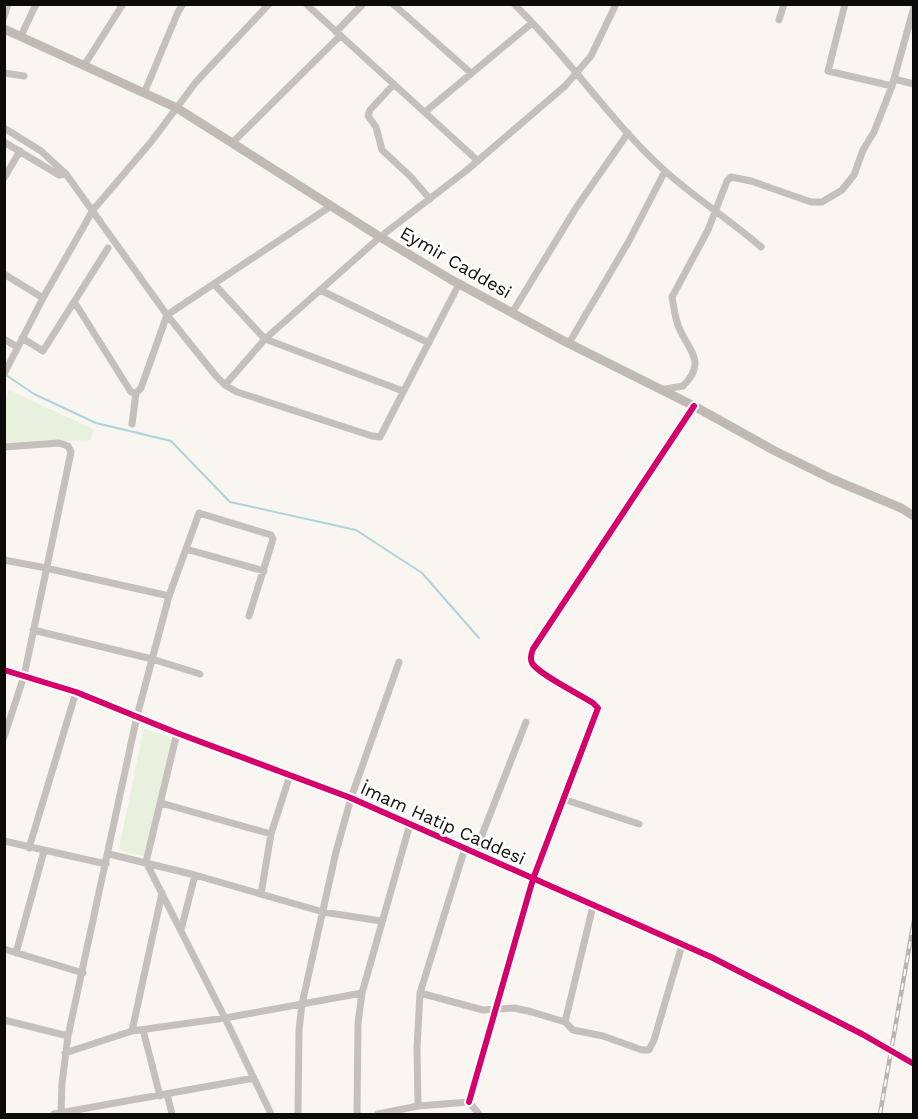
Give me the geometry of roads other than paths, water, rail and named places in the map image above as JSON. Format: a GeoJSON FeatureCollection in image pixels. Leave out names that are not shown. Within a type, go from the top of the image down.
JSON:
{"type":"FeatureCollection","features":[{"type":"Feature","properties":{"kind":"main road","name":"Eymir Caddesi"},"geometry":{"type":"LineString","coordinates":[[4,29],[85,64],[177,108],[380,237],[459,284],[694,406],[774,451],[914,516]]}},
{"type":"Feature","properties":{"kind":"main road","name":"Eymir Caddesi"},"geometry":{"type":"LineString","coordinates":[[901,508],[914,510]]}},
{"type":"Feature","properties":{"kind":"street"},"geometry":{"type":"LineString","coordinates":[[4,17],[8,4]]}},
{"type":"Feature","properties":{"kind":"street"},"geometry":{"type":"LineString","coordinates":[[21,36],[36,4]]}},
{"type":"Feature","properties":{"kind":"street"},"geometry":{"type":"LineString","coordinates":[[85,64],[123,4]]}},
{"type":"Feature","properties":{"kind":"street"},"geometry":{"type":"LineString","coordinates":[[145,92],[183,4]]}},
{"type":"Feature","properties":{"kind":"street"},"geometry":{"type":"LineString","coordinates":[[6,370],[42,297],[93,210],[151,142],[196,82],[269,4]]}},
{"type":"Feature","properties":{"kind":"street"},"geometry":{"type":"LineString","coordinates":[[306,4],[478,161]]}},
{"type":"Feature","properties":{"kind":"street"},"geometry":{"type":"LineString","coordinates":[[232,143],[338,34],[363,4]]}},
{"type":"Feature","properties":{"kind":"street"},"geometry":{"type":"LineString","coordinates":[[393,4],[471,73]]}},
{"type":"Feature","properties":{"kind":"street"},"geometry":{"type":"LineString","coordinates":[[514,4],[628,133],[665,171],[762,247]]}},
{"type":"Feature","properties":{"kind":"street"},"geometry":{"type":"LineString","coordinates":[[225,384],[266,339],[380,237],[478,161],[565,86],[591,56],[616,4]]}},
{"type":"Feature","properties":{"kind":"street"},"geometry":{"type":"LineString","coordinates":[[779,20],[784,4]]}},
{"type":"Feature","properties":{"kind":"street"},"geometry":{"type":"LineString","coordinates":[[845,4],[828,71],[893,83],[914,84]]}},
{"type":"Feature","properties":{"kind":"street"},"geometry":{"type":"LineString","coordinates":[[660,390],[683,386],[695,369],[695,358],[679,327],[672,297],[698,252],[728,181],[731,177],[751,182],[811,202],[822,202],[842,190],[854,175],[863,150],[874,132],[893,83],[914,7]]}},
{"type":"Feature","properties":{"kind":"street"},"geometry":{"type":"LineString","coordinates":[[425,112],[532,23]]}},
{"type":"Feature","properties":{"kind":"street"},"geometry":{"type":"LineString","coordinates":[[4,73],[24,76]]}},
{"type":"Feature","properties":{"kind":"street"},"geometry":{"type":"LineString","coordinates":[[394,84],[370,110],[368,116],[376,127],[382,150],[430,199]]}},
{"type":"Feature","properties":{"kind":"street"},"geometry":{"type":"LineString","coordinates":[[4,128],[40,151],[66,174],[167,315],[216,376],[237,392],[377,438],[384,432],[459,284]]}},
{"type":"Feature","properties":{"kind":"street"},"geometry":{"type":"LineString","coordinates":[[512,313],[576,208],[628,133]]}},
{"type":"Feature","properties":{"kind":"street"},"geometry":{"type":"LineString","coordinates":[[4,142],[59,175],[66,174]]}},
{"type":"Feature","properties":{"kind":"street"},"geometry":{"type":"LineString","coordinates":[[4,178],[20,151]]}},
{"type":"Feature","properties":{"kind":"street"},"geometry":{"type":"LineString","coordinates":[[569,343],[629,241],[665,171]]}},
{"type":"Feature","properties":{"kind":"street"},"geometry":{"type":"LineString","coordinates":[[132,424],[136,393],[141,388],[167,315],[331,206]]}},
{"type":"Feature","properties":{"kind":"street"},"geometry":{"type":"LineString","coordinates":[[22,338],[43,351],[108,248]]}},
{"type":"Feature","properties":{"kind":"street"},"geometry":{"type":"LineString","coordinates":[[4,274],[42,297]]}},
{"type":"Feature","properties":{"kind":"street"},"geometry":{"type":"LineString","coordinates":[[215,285],[266,339],[403,391]]}},
{"type":"Feature","properties":{"kind":"street"},"geometry":{"type":"LineString","coordinates":[[320,290],[429,343]]}},
{"type":"Feature","properties":{"kind":"street"},"geometry":{"type":"LineString","coordinates":[[75,303],[131,392],[136,393]]}},
{"type":"Feature","properties":{"kind":"street"},"geometry":{"type":"LineString","coordinates":[[4,339],[17,347]]}},
{"type":"Feature","properties":{"kind":"street"},"geometry":{"type":"LineString","coordinates":[[469,1102],[533,879],[598,708],[532,664],[533,649],[694,406]]}},
{"type":"Feature","properties":{"kind":"street"},"geometry":{"type":"LineString","coordinates":[[4,447],[59,443],[68,446],[71,452],[24,676],[4,737]]}},
{"type":"Feature","properties":{"kind":"street"},"geometry":{"type":"LineString","coordinates":[[249,616],[273,539],[271,535],[199,513],[169,596],[137,716],[109,854],[68,1035],[59,1114],[254,1078]]}},
{"type":"Feature","properties":{"kind":"street"},"geometry":{"type":"LineString","coordinates":[[186,549],[264,571]]}},
{"type":"Feature","properties":{"kind":"street"},"geometry":{"type":"LineString","coordinates":[[4,561],[46,568],[169,596]]}},
{"type":"Feature","properties":{"kind":"street"},"geometry":{"type":"LineString","coordinates":[[33,630],[152,659],[200,674]]}},
{"type":"Feature","properties":{"kind":"street"},"geometry":{"type":"LineString","coordinates":[[298,1114],[299,1030],[302,1004],[336,852],[351,798],[399,662]]}},
{"type":"Feature","properties":{"kind":"street","name":"İmam Hatip Caddesi"},"geometry":{"type":"LineString","coordinates":[[4,670],[76,692],[177,733],[351,798],[711,957],[862,1034],[888,1050]]}},
{"type":"Feature","properties":{"kind":"street"},"geometry":{"type":"LineString","coordinates":[[29,848],[76,692]]}},
{"type":"Feature","properties":{"kind":"street"},"geometry":{"type":"LineString","coordinates":[[475,853],[526,722]]}},
{"type":"Feature","properties":{"kind":"street"},"geometry":{"type":"LineString","coordinates":[[177,733],[146,862],[271,1114]]}},
{"type":"Feature","properties":{"kind":"street"},"geometry":{"type":"LineString","coordinates":[[261,894],[272,834],[290,775]]}},
{"type":"Feature","properties":{"kind":"street"},"geometry":{"type":"LineString","coordinates":[[563,799],[639,824]]}},
{"type":"Feature","properties":{"kind":"street"},"geometry":{"type":"LineString","coordinates":[[160,803],[272,834]]}},
{"type":"Feature","properties":{"kind":"street"},"geometry":{"type":"LineString","coordinates":[[357,1114],[358,1023],[362,993],[410,824]]}},
{"type":"Feature","properties":{"kind":"street"},"geometry":{"type":"LineString","coordinates":[[4,841],[106,864]]}},
{"type":"Feature","properties":{"kind":"street"},"geometry":{"type":"LineString","coordinates":[[418,1106],[417,1048],[420,993],[465,848]]}},
{"type":"Feature","properties":{"kind":"street"},"geometry":{"type":"LineString","coordinates":[[16,953],[44,850]]}},
{"type":"Feature","properties":{"kind":"street"},"geometry":{"type":"LineString","coordinates":[[109,854],[195,875],[323,912],[381,921]]}},
{"type":"Feature","properties":{"kind":"street"},"geometry":{"type":"LineString","coordinates":[[181,930],[195,875]]}},
{"type":"Feature","properties":{"kind":"street"},"geometry":{"type":"LineString","coordinates":[[132,1031],[162,893]]}},
{"type":"Feature","properties":{"kind":"street"},"geometry":{"type":"LineString","coordinates":[[565,1022],[593,906]]}},
{"type":"Feature","properties":{"kind":"street"},"geometry":{"type":"LineString","coordinates":[[420,993],[483,1010],[514,1008],[532,1012],[565,1022],[573,1030],[603,1036],[642,1050],[649,1050],[682,945]]}},
{"type":"Feature","properties":{"kind":"street"},"geometry":{"type":"LineString","coordinates":[[4,949],[82,973]]}},
{"type":"Feature","properties":{"kind":"street"},"geometry":{"type":"LineString","coordinates":[[65,1053],[132,1031],[225,1018],[362,993]]}},
{"type":"Feature","properties":{"kind":"street"},"geometry":{"type":"LineString","coordinates":[[4,1020],[68,1035]]}},
{"type":"Feature","properties":{"kind":"street"},"geometry":{"type":"LineString","coordinates":[[142,1030],[163,1095],[172,1114]]}},
{"type":"Feature","properties":{"kind":"street"},"geometry":{"type":"LineString","coordinates":[[378,1114],[418,1106],[469,1102]]}},
{"type":"Feature","properties":{"kind":"street"},"geometry":{"type":"LineString","coordinates":[[469,1102],[479,1114]]}},
{"type":"Feature","properties":{"kind":"waterway"},"geometry":{"type":"LineString","coordinates":[[6,375],[34,394],[96,423],[171,441],[230,502],[356,530],[422,573],[479,638]]}},
{"type":"Feature","properties":{"kind":"tunnel"},"geometry":{"type":"LineString","coordinates":[[888,1051],[907,1061]]}},
{"type":"Feature","properties":{"kind":"railway"},"geometry":{"type":"LineString","coordinates":[[880,1114],[914,920]]}}]}
